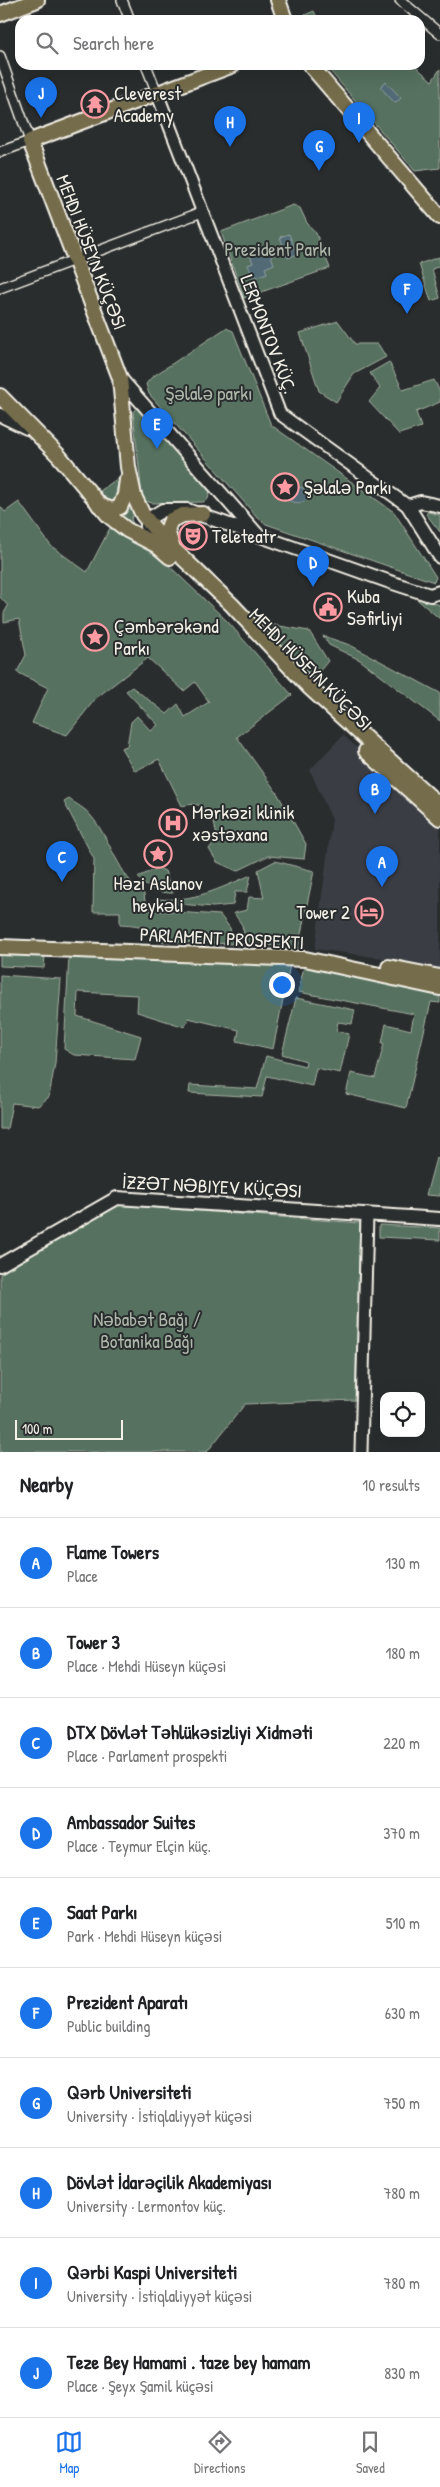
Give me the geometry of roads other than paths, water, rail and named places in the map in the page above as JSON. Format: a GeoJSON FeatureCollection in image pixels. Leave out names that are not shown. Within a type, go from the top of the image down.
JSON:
{"type":"FeatureCollection","features":[{"type":"Feature","properties":{"kind":"main road"},"geometry":{"type":"LineString","coordinates":[[0,14],[37,0]]}},
{"type":"Feature","properties":{"kind":"main road"},"geometry":{"type":"LineString","coordinates":[[278,0],[283,15]]}},
{"type":"Feature","properties":{"kind":"main road"},"geometry":{"type":"LineString","coordinates":[[30,141],[219,70]]}},
{"type":"Feature","properties":{"kind":"main road"},"geometry":{"type":"LineString","coordinates":[[314,70],[440,217]]}},
{"type":"Feature","properties":{"kind":"main road","name":"MEHDI HÜSEYN KÜÇƏSI"},"geometry":{"type":"LineString","coordinates":[[30,141],[120,378],[128,467],[134,496],[147,520],[232,605],[309,687],[440,806]]}},
{"type":"Feature","properties":{"kind":"main road"},"geometry":{"type":"LineString","coordinates":[[120,378],[258,535]]}},
{"type":"Feature","properties":{"kind":"main road","name":"MEHDI HÜSEYN KÜÇƏSI"},"geometry":{"type":"LineString","coordinates":[[0,396],[59,456],[98,504],[120,526],[156,545],[227,610],[303,693],[440,818]]}},
{"type":"Feature","properties":{"kind":"main road"},"geometry":{"type":"LineString","coordinates":[[0,415],[17,422],[40,436]]}},
{"type":"Feature","properties":{"kind":"main road"},"geometry":{"type":"LineString","coordinates":[[98,504],[112,510],[120,507],[125,495],[128,467]]}},
{"type":"Feature","properties":{"kind":"main road"},"geometry":{"type":"LineString","coordinates":[[408,506],[422,502],[440,506]]}},
{"type":"Feature","properties":{"kind":"main road","name":"LERMONTOV KÜÇ."},"geometry":{"type":"LineString","coordinates":[[408,506],[440,557]]}},
{"type":"Feature","properties":{"kind":"main road"},"geometry":{"type":"LineString","coordinates":[[156,545],[146,532],[147,520],[156,512],[187,510],[437,595]]}},
{"type":"Feature","properties":{"kind":"main road"},"geometry":{"type":"LineString","coordinates":[[175,550],[167,535],[169,523],[183,515],[203,514]]}},
{"type":"Feature","properties":{"kind":"main road","name":"PARLAMENT PROSPEKTI"},"geometry":{"type":"LineString","coordinates":[[0,938],[287,950],[342,957],[440,977]]}},
{"type":"Feature","properties":{"kind":"main road","name":"PARLAMENT PROSPEKTI"},"geometry":{"type":"LineString","coordinates":[[0,947],[305,959],[440,988]]}},
{"type":"Feature","properties":{"kind":"main road","name":"İZZƏT NƏBIYEV KÜÇƏSI"},"geometry":{"type":"LineString","coordinates":[[0,1265],[116,1198],[440,1219]]}},
{"type":"Feature","properties":{"kind":"street"},"geometry":{"type":"LineString","coordinates":[[122,0],[128,15]]}},
{"type":"Feature","properties":{"kind":"street"},"geometry":{"type":"LineString","coordinates":[[400,0],[418,15]]}},
{"type":"Feature","properties":{"kind":"street"},"geometry":{"type":"LineString","coordinates":[[425,21],[440,34]]}},
{"type":"Feature","properties":{"kind":"street","name":"MEHDI HÜSEYN KÜÇƏSI"},"geometry":{"type":"LineString","coordinates":[[0,56],[30,141]]}},
{"type":"Feature","properties":{"kind":"street","name":"LERMONTOV KÜÇ."},"geometry":{"type":"LineString","coordinates":[[148,70],[280,414],[408,506]]}},
{"type":"Feature","properties":{"kind":"street"},"geometry":{"type":"LineString","coordinates":[[0,152],[30,141]]}},
{"type":"Feature","properties":{"kind":"street"},"geometry":{"type":"LineString","coordinates":[[0,288],[202,212]]}},
{"type":"Feature","properties":{"kind":"street"},"geometry":{"type":"LineString","coordinates":[[361,1452],[368,1215]]}},
{"type":"Feature","properties":{"kind":"water"},"geometry":{"type":"Polygon","coordinates":[[[386,82],[401,98],[395,103],[380,87],[386,82]]]}},
{"type":"Feature","properties":{"kind":"water"},"geometry":{"type":"Polygon","coordinates":[[[289,234],[297,254],[288,258],[285,250],[271,256],[274,264],[265,268],[267,273],[253,278],[248,265],[253,263],[250,255],[283,245],[280,237],[289,234]]]}},
{"type":"Feature","properties":{"kind":"water"},"geometry":{"type":"Polygon","coordinates":[[[279,477],[284,477],[292,486],[303,488],[310,496],[298,503],[285,498],[277,491],[279,477]]]}},
{"type":"Feature","properties":{"kind":"place","name":"Cleverest Academy"},"geometry":{"type":"Point","coordinates":[95,104]}},
{"type":"Feature","properties":{"kind":"place","name":"Teze Bey Hamami . taze bey hamam"},"geometry":{"type":"Point","coordinates":[41,118]}},
{"type":"Feature","properties":{"kind":"place","name":"Qərbi Kaspi Universiteti"},"geometry":{"type":"Point","coordinates":[359,143]}},
{"type":"Feature","properties":{"kind":"place","name":"Dövlət İdarəçilik Akademiyası"},"geometry":{"type":"Point","coordinates":[230,147]}},
{"type":"Feature","properties":{"kind":"place","name":"Qərb Universiteti"},"geometry":{"type":"Point","coordinates":[319,171]}},
{"type":"Feature","properties":{"kind":"place","name":"Prezident Aparatı"},"geometry":{"type":"Point","coordinates":[407,314]}},
{"type":"Feature","properties":{"kind":"place","name":"Saat Parkı"},"geometry":{"type":"Point","coordinates":[157,449]}},
{"type":"Feature","properties":{"kind":"place","name":"Şəlalə Parkı"},"geometry":{"type":"Point","coordinates":[285,487]}},
{"type":"Feature","properties":{"kind":"place","name":"Teleteatr"},"geometry":{"type":"Point","coordinates":[193,536]}},
{"type":"Feature","properties":{"kind":"place","name":"Ambassador Suites"},"geometry":{"type":"Point","coordinates":[313,587]}},
{"type":"Feature","properties":{"kind":"place","name":"Kuba Səfirliyi"},"geometry":{"type":"Point","coordinates":[328,607]}},
{"type":"Feature","properties":{"kind":"place","name":"Çəmbərəkənd Parkı"},"geometry":{"type":"Point","coordinates":[95,637]}},
{"type":"Feature","properties":{"kind":"place","name":"Tower 3"},"geometry":{"type":"Point","coordinates":[375,814]}},
{"type":"Feature","properties":{"kind":"place","name":"Mərkəzi klinik xəstəxana"},"geometry":{"type":"Point","coordinates":[173,823]}},
{"type":"Feature","properties":{"kind":"place","name":"Həzi Aslanov heykəli"},"geometry":{"type":"Point","coordinates":[158,854]}},
{"type":"Feature","properties":{"kind":"place","name":"DTX Dövlət Təhlükəsizliyi Xidməti"},"geometry":{"type":"Point","coordinates":[62,882]}},
{"type":"Feature","properties":{"kind":"place","name":"Flame Towers"},"geometry":{"type":"Point","coordinates":[382,887]}},
{"type":"Feature","properties":{"kind":"place","name":"Tower 2"},"geometry":{"type":"Point","coordinates":[369,912]}},
{"type":"Feature","properties":{"kind":"park label","name":"Prezident Parkı"},"geometry":{"type":"Point","coordinates":[278,249]}},
{"type":"Feature","properties":{"kind":"park label","name":"Şəlalə parkı"},"geometry":{"type":"Point","coordinates":[209,393]}},
{"type":"Feature","properties":{"kind":"park label","name":"Nəbabət Bağı / Botanika Bağı"},"geometry":{"type":"Point","coordinates":[147,1330]}}]}
